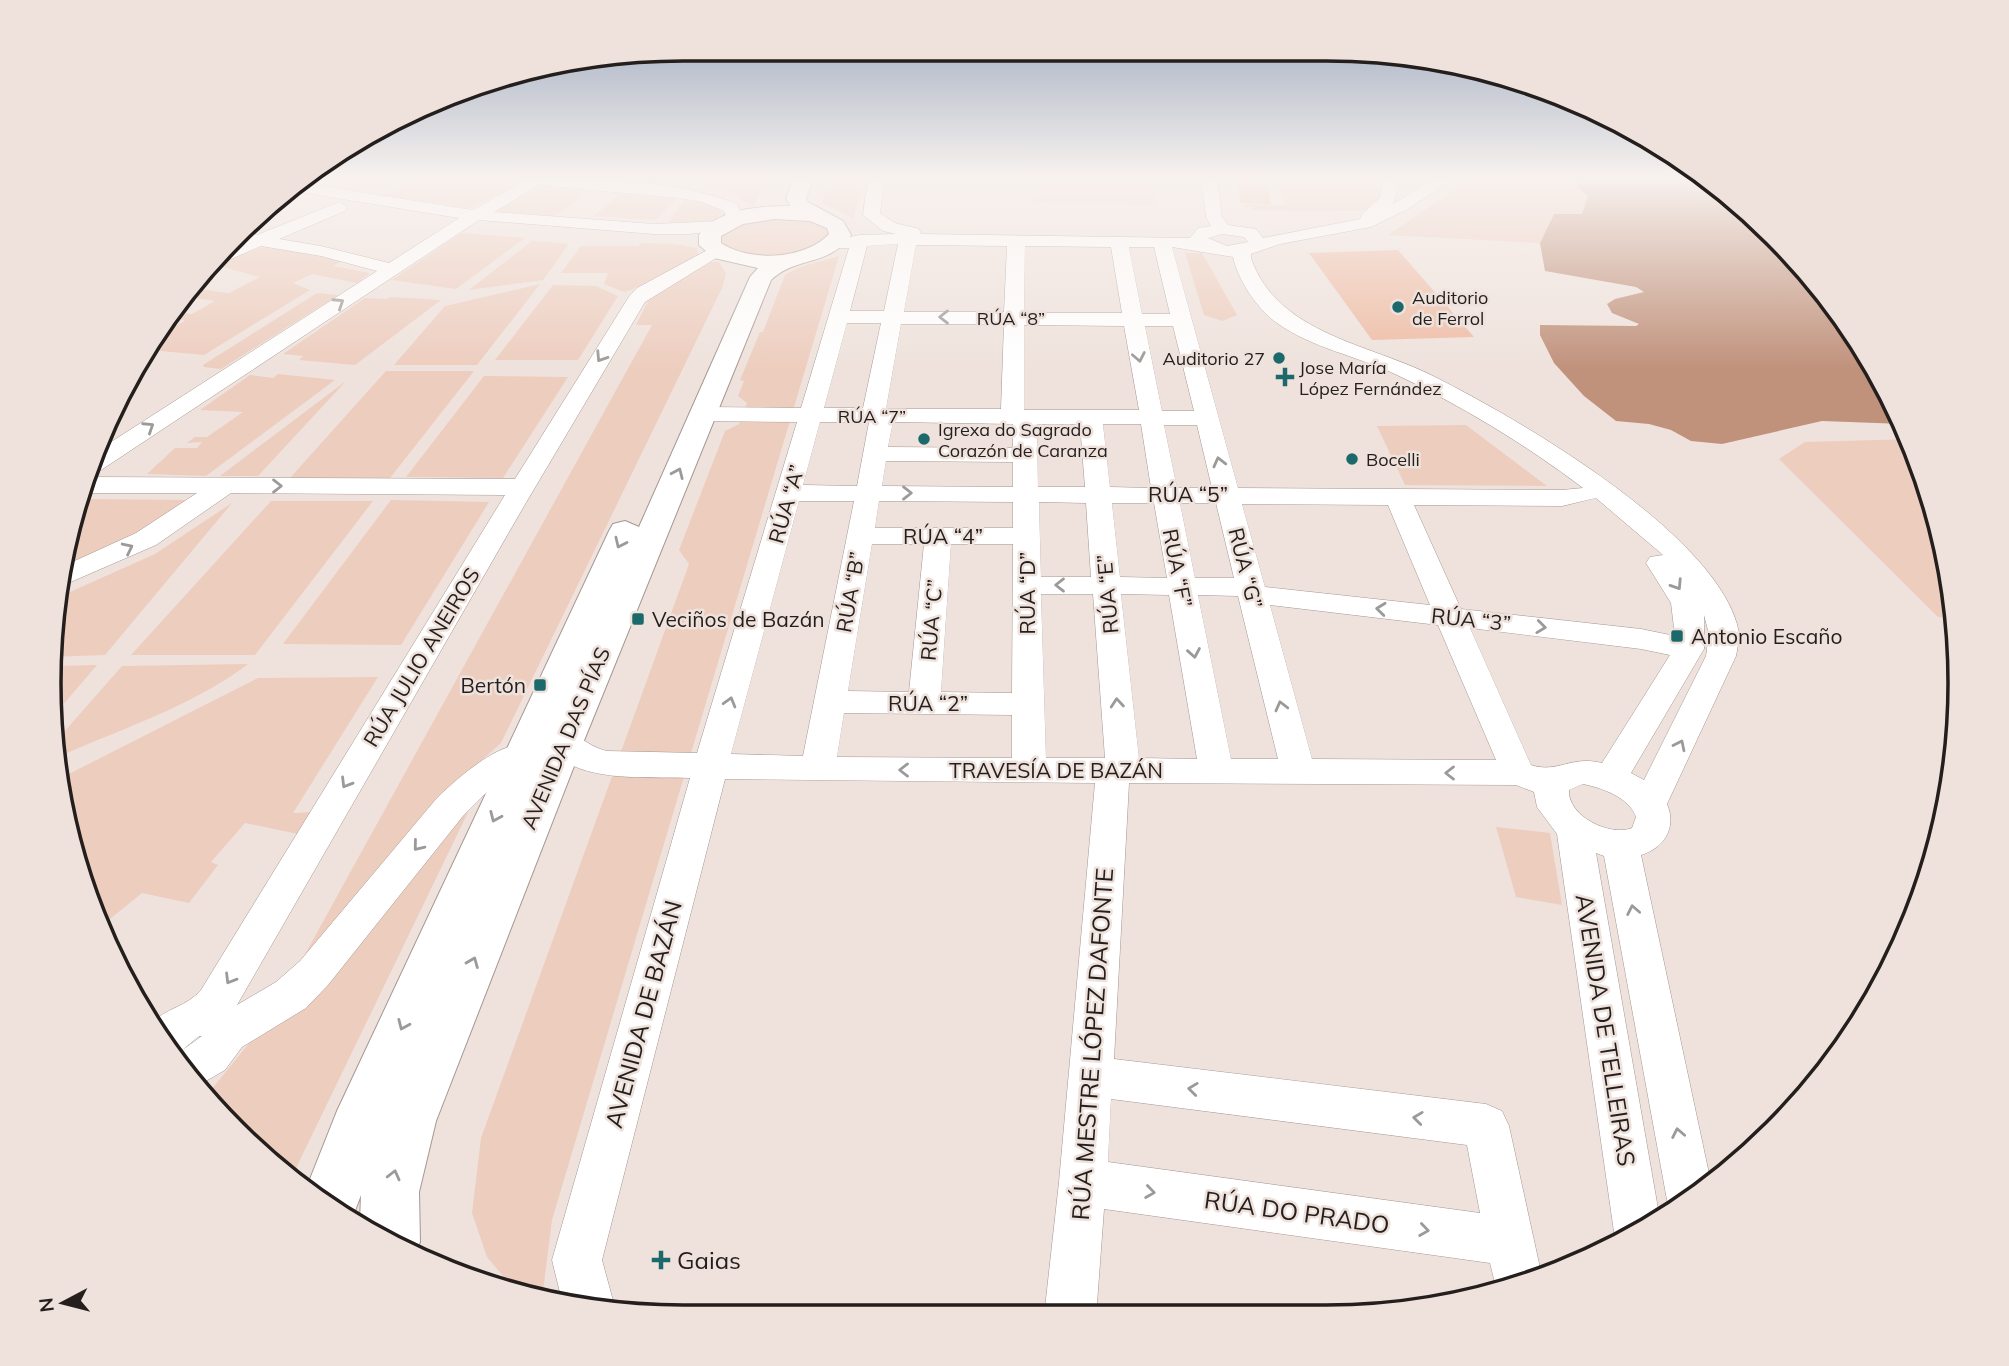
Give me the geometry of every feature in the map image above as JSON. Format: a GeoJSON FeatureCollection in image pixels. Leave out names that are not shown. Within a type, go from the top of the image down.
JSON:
{"type":"FeatureCollection","features":[{"type":"Feature","properties":{"kind":"highway","name":"AVENIDA DAS PÍAS"},"geometry":{"type":"LineString","coordinates":[[390,1231],[390,1192],[408,1121],[543,748],[741,277],[741,268],[725,243]]}},
{"type":"Feature","properties":{"kind":"highway"},"geometry":{"type":"LineString","coordinates":[[728,243],[761,261],[791,259],[827,248],[832,243]]}},
{"type":"Feature","properties":{"kind":"highway","name":"AVENIDA DAS PÍAS"},"geometry":{"type":"LineString","coordinates":[[332,1195],[357,1130],[704,414],[761,277],[775,264],[791,259]]}},
{"type":"Feature","properties":{"kind":"street"},"geometry":{"type":"LineString","coordinates":[[266,243],[321,251],[393,269]]}},
{"type":"Feature","properties":{"kind":"street"},"geometry":{"type":"LineString","coordinates":[[104,457],[433,243]]}},
{"type":"Feature","properties":{"kind":"street","name":"RÚA JULIO ANEIROS"},"geometry":{"type":"LineString","coordinates":[[183,1051],[207,1060],[216,1051],[216,1003],[522,487],[637,299],[719,243]]}},
{"type":"Feature","properties":{"kind":"street"},"geometry":{"type":"LineString","coordinates":[[827,248],[849,243]]}},
{"type":"Feature","properties":{"kind":"street","name":"RÚA “A”"},"geometry":{"type":"LineString","coordinates":[[711,767],[859,243]]}},
{"type":"Feature","properties":{"kind":"street","name":"RÚA “B”"},"geometry":{"type":"LineString","coordinates":[[818,769],[875,454],[877,416],[892,317],[912,243]]}},
{"type":"Feature","properties":{"kind":"street","name":"RÚA “D”"},"geometry":{"type":"LineString","coordinates":[[1016,243],[1014,318],[1026,493],[1029,770]]}},
{"type":"Feature","properties":{"kind":"street","name":"RÚA “F”"},"geometry":{"type":"LineString","coordinates":[[1119,243],[1216,771]]}},
{"type":"Feature","properties":{"kind":"street","name":"RÚA “G”"},"geometry":{"type":"LineString","coordinates":[[1162,243],[1298,772]]}},
{"type":"Feature","properties":{"kind":"street"},"geometry":{"type":"LineString","coordinates":[[1212,243],[1249,307],[1266,323],[1296,339],[1387,376],[1436,401],[1586,495],[1615,517],[1681,588],[1693,627],[1689,649],[1611,777]]}},
{"type":"Feature","properties":{"kind":"street"},"geometry":{"type":"LineString","coordinates":[[1249,243],[1241,258],[1245,268],[1269,306],[1286,321],[1402,369],[1454,396],[1590,481],[1634,513],[1685,563],[1707,590],[1721,618],[1724,632],[1721,656],[1649,806]]}},
{"type":"Feature","properties":{"kind":"street","name":"RÚA “8”"},"geometry":{"type":"LineString","coordinates":[[839,317],[1183,320]]}},
{"type":"Feature","properties":{"kind":"street","name":"RÚA “7”"},"geometry":{"type":"LineString","coordinates":[[704,414],[1208,418]]}},
{"type":"Feature","properties":{"kind":"street","name":"RÚA “E”"},"geometry":{"type":"LineString","coordinates":[[1091,417],[1107,586],[1118,771]]}},
{"type":"Feature","properties":{"kind":"street"},"geometry":{"type":"LineString","coordinates":[[875,454],[1025,455]]}},
{"type":"Feature","properties":{"kind":"street"},"geometry":{"type":"LineString","coordinates":[[93,485],[522,487]]}},
{"type":"Feature","properties":{"kind":"street"},"geometry":{"type":"LineString","coordinates":[[71,573],[146,538],[225,486]]}},
{"type":"Feature","properties":{"kind":"street","name":"RÚA “5”"},"geometry":{"type":"LineString","coordinates":[[789,492],[1562,498],[1586,495]]}},
{"type":"Feature","properties":{"kind":"street"},"geometry":{"type":"LineString","coordinates":[[1397,496],[1518,773]]}},
{"type":"Feature","properties":{"kind":"street","name":"RÚA “4”"},"geometry":{"type":"LineString","coordinates":[[860,536],[1026,536]]}},
{"type":"Feature","properties":{"kind":"street","name":"RÚA “C”"},"geometry":{"type":"LineString","coordinates":[[924,703],[938,536]]}},
{"type":"Feature","properties":{"kind":"street","name":"RÚA “3”"},"geometry":{"type":"LineString","coordinates":[[1027,585],[1182,586],[1252,591],[1448,617],[1655,640],[1689,649]]}},
{"type":"Feature","properties":{"kind":"street","name":"RÚA “2”"},"geometry":{"type":"LineString","coordinates":[[830,702],[1027,704]]}},
{"type":"Feature","properties":{"kind":"street"},"geometry":{"type":"LineString","coordinates":[[216,1025],[291,995],[314,973],[450,807],[475,783],[543,748]]}},
{"type":"Feature","properties":{"kind":"street","name":"TRAVESÍA DE BAZÁN"},"geometry":{"type":"LineString","coordinates":[[543,748],[574,753],[596,762],[711,767],[1518,773],[1553,785]]}},
{"type":"Feature","properties":{"kind":"street","name":"AVENIDA DE BAZÁN"},"geometry":{"type":"LineString","coordinates":[[586,1297],[577,1260],[711,767]]}},
{"type":"Feature","properties":{"kind":"street","name":"RÚA MESTRE LÓPEZ DAFONTE"},"geometry":{"type":"LineString","coordinates":[[1071,1305],[1118,771]]}},
{"type":"Feature","properties":{"kind":"street"},"geometry":{"type":"LineString","coordinates":[[1596,773],[1611,777],[1640,794],[1649,806],[1654,818],[1646,837],[1619,844],[1596,839],[1574,829],[1554,807],[1551,795],[1553,785],[1570,774],[1596,773]]}},
{"type":"Feature","properties":{"kind":"street","name":"AVENIDA DE TELLEIRAS"},"geometry":{"type":"LineString","coordinates":[[1574,829],[1636,1221]]}},
{"type":"Feature","properties":{"kind":"street","name":"AVENIDA DE TELLEIRAS"},"geometry":{"type":"LineString","coordinates":[[1619,844],[1688,1187]]}},
{"type":"Feature","properties":{"kind":"street"},"geometry":{"type":"LineString","coordinates":[[1090,1076],[1486,1126],[1515,1263]]}},
{"type":"Feature","properties":{"kind":"street","name":"RÚA DO PRADO"},"geometry":{"type":"LineString","coordinates":[[1083,1182],[1515,1263]]}},
{"type":"Feature","properties":{"kind":"shaded area"},"geometry":{"type":"Polygon","coordinates":[[[447,243],[519,243],[456,289],[392,280],[447,243]]]}},
{"type":"Feature","properties":{"kind":"shaded area"},"geometry":{"type":"Polygon","coordinates":[[[530,243],[569,244],[543,280],[469,290],[530,243]]]}},
{"type":"Feature","properties":{"kind":"shaded area"},"geometry":{"type":"Polygon","coordinates":[[[641,243],[697,248],[698,255],[624,292],[604,284],[608,273],[561,273],[581,246],[638,246],[641,243]]]}},
{"type":"Feature","properties":{"kind":"shaded area"},"geometry":{"type":"Polygon","coordinates":[[[721,243],[821,243],[807,250],[776,256],[744,254],[721,243]]]}},
{"type":"Feature","properties":{"kind":"shaded area"},"geometry":{"type":"Polygon","coordinates":[[[1540,243],[1766,243],[1819,305],[1843,338],[1891,424],[1822,421],[1722,444],[1691,441],[1671,430],[1649,424],[1616,421],[1584,396],[1554,363],[1540,335],[1540,325],[1636,326],[1639,324],[1612,313],[1607,304],[1615,299],[1644,292],[1636,287],[1545,271],[1540,243]]]}},
{"type":"Feature","properties":{"kind":"shaded area"},"geometry":{"type":"Polygon","coordinates":[[[268,246],[345,260],[333,266],[370,273],[357,283],[312,274],[293,283],[310,290],[204,355],[158,351],[173,328],[185,320],[180,319],[184,314],[192,314],[215,301],[196,298],[203,290],[229,293],[260,277],[222,267],[228,260],[268,246]]]}},
{"type":"Feature","properties":{"kind":"shaded area"},"geometry":{"type":"Polygon","coordinates":[[[1185,253],[1202,253],[1237,315],[1222,321],[1204,315],[1185,253]]]}},
{"type":"Feature","properties":{"kind":"shaded area"},"geometry":{"type":"Polygon","coordinates":[[[839,256],[552,1220],[543,1289],[522,1284],[505,1279],[487,1257],[472,1213],[481,1138],[689,564],[679,550],[725,431],[739,424],[747,403],[738,396],[744,381],[740,380],[760,332],[763,332],[785,275],[800,267],[839,256]]]}},
{"type":"Feature","properties":{"kind":"shaded area"},"geometry":{"type":"Polygon","coordinates":[[[711,262],[719,262],[726,274],[722,288],[501,743],[427,809],[298,967],[652,325],[636,325],[649,299],[711,262]]]}},
{"type":"Feature","properties":{"kind":"shaded area"},"geometry":{"type":"Polygon","coordinates":[[[540,284],[477,365],[394,365],[445,306],[540,284]]]}},
{"type":"Feature","properties":{"kind":"shaded area"},"geometry":{"type":"Polygon","coordinates":[[[553,285],[596,286],[618,296],[578,360],[495,360],[553,285]]]}},
{"type":"Feature","properties":{"kind":"shaded area"},"geometry":{"type":"Polygon","coordinates":[[[317,293],[338,295],[221,369],[204,367],[203,365],[317,293]]]}},
{"type":"Feature","properties":{"kind":"shaded area"},"geometry":{"type":"Polygon","coordinates":[[[365,298],[441,300],[355,365],[299,360],[303,356],[283,354],[365,298]]]}},
{"type":"Feature","properties":{"kind":"shaded area"},"geometry":{"type":"Polygon","coordinates":[[[386,371],[474,371],[390,478],[290,478],[386,371]]]}},
{"type":"Feature","properties":{"kind":"shaded area"},"geometry":{"type":"Polygon","coordinates":[[[278,374],[335,380],[206,476],[147,474],[175,448],[197,448],[202,442],[187,443],[195,437],[207,437],[243,412],[200,410],[250,375],[273,378],[278,374]]]}},
{"type":"Feature","properties":{"kind":"shaded area"},"geometry":{"type":"Polygon","coordinates":[[[484,376],[568,377],[503,478],[406,477],[484,376]]]}},
{"type":"Feature","properties":{"kind":"shaded area"},"geometry":{"type":"Polygon","coordinates":[[[346,381],[258,476],[220,476],[346,381]]]}},
{"type":"Feature","properties":{"kind":"shaded area"},"geometry":{"type":"Polygon","coordinates":[[[1466,425],[1547,486],[1405,485],[1377,426],[1466,425]]]}},
{"type":"Feature","properties":{"kind":"shaded area"},"geometry":{"type":"Polygon","coordinates":[[[1898,439],[1927,522],[1944,617],[1938,617],[1779,459],[1805,442],[1898,439]]]}},
{"type":"Feature","properties":{"kind":"shaded area"},"geometry":{"type":"Polygon","coordinates":[[[89,499],[189,500],[120,543],[73,565],[89,499]]]}},
{"type":"Feature","properties":{"kind":"shaded area"},"geometry":{"type":"Polygon","coordinates":[[[391,500],[489,502],[401,645],[283,644],[391,500]]]}},
{"type":"Feature","properties":{"kind":"shaded area"},"geometry":{"type":"Polygon","coordinates":[[[271,501],[373,501],[255,655],[131,655],[271,501]]]}},
{"type":"Feature","properties":{"kind":"shaded area"},"geometry":{"type":"Polygon","coordinates":[[[232,503],[105,655],[62,657],[68,593],[155,554],[232,503]]]}},
{"type":"Feature","properties":{"kind":"shaded area"},"geometry":{"type":"Polygon","coordinates":[[[248,664],[204,692],[156,716],[66,754],[64,732],[122,666],[248,664]]]}},
{"type":"Feature","properties":{"kind":"shaded area"},"geometry":{"type":"Polygon","coordinates":[[[97,665],[62,706],[61,683],[62,666],[97,665]]]}},
{"type":"Feature","properties":{"kind":"shaded area"},"geometry":{"type":"Polygon","coordinates":[[[378,677],[293,813],[313,812],[298,834],[245,823],[211,862],[218,865],[189,903],[142,893],[109,920],[82,844],[69,774],[258,678],[378,677]]]}},
{"type":"Feature","properties":{"kind":"shaded area"},"geometry":{"type":"Polygon","coordinates":[[[472,804],[296,1169],[243,1123],[212,1088],[268,1020],[472,804]]]}},
{"type":"Feature","properties":{"kind":"shaded area"},"geometry":{"type":"Polygon","coordinates":[[[1496,827],[1550,833],[1562,905],[1516,897],[1496,827]]]}},
{"type":"Feature","properties":{"kind":"building","name":"Auditorio de Ferrol"},"geometry":{"type":"Polygon","coordinates":[[[1398,250],[1474,337],[1372,340],[1309,253],[1398,250]]]}},
{"type":"Feature","properties":{"kind":"place","name":"Auditorio de Ferrol"},"geometry":{"type":"Point","coordinates":[1398,307]}},
{"type":"Feature","properties":{"kind":"place","name":"Auditorio 27"},"geometry":{"type":"Point","coordinates":[1279,358]}},
{"type":"Feature","properties":{"kind":"place","name":"Jose María López Fernández"},"geometry":{"type":"Point","coordinates":[1285,377]}},
{"type":"Feature","properties":{"kind":"place","name":"Igrexa do Sagrado Corazón de Caranza"},"geometry":{"type":"Point","coordinates":[924,439]}},
{"type":"Feature","properties":{"kind":"place","name":"Bocelli"},"geometry":{"type":"Point","coordinates":[1352,459]}},
{"type":"Feature","properties":{"kind":"place","name":"Veciños de Bazán"},"geometry":{"type":"Point","coordinates":[638,619]}},
{"type":"Feature","properties":{"kind":"place","name":"Antonio Escaño"},"geometry":{"type":"Point","coordinates":[1677,636]}},
{"type":"Feature","properties":{"kind":"place","name":"Bertón"},"geometry":{"type":"Point","coordinates":[540,685]}},
{"type":"Feature","properties":{"kind":"place","name":"Gaias"},"geometry":{"type":"Point","coordinates":[661,1260]}}]}
